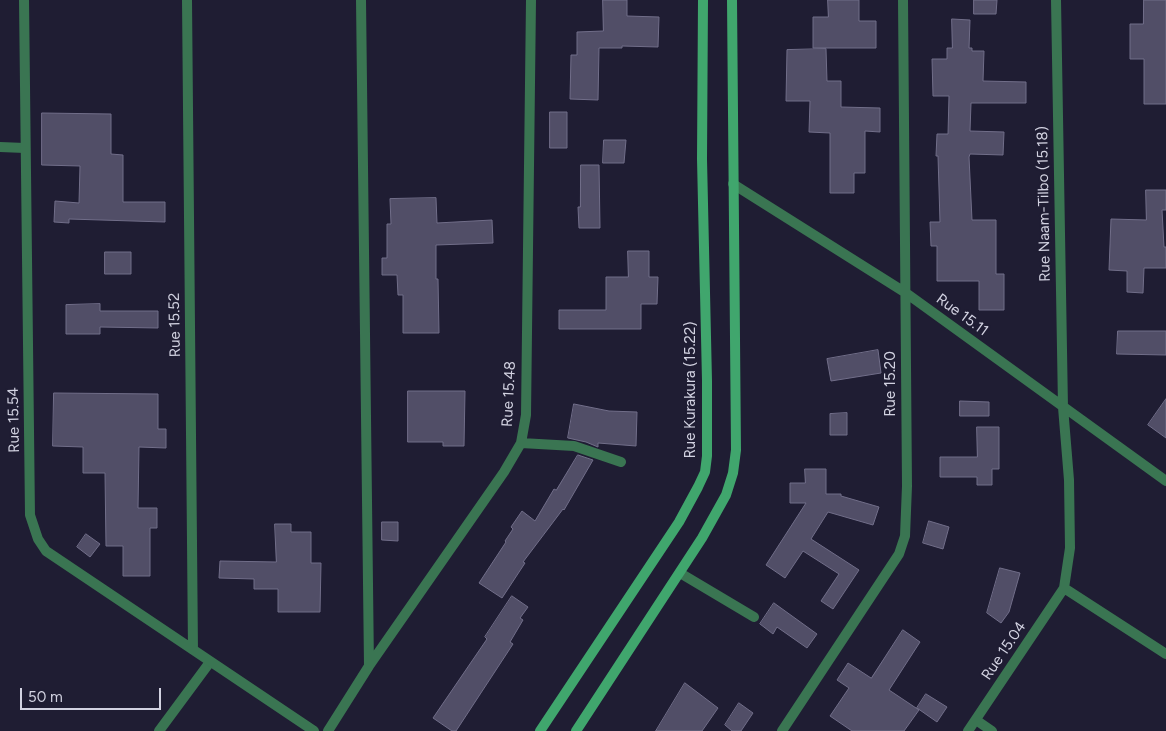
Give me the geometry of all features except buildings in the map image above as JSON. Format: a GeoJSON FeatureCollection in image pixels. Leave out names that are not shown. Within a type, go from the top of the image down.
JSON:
{"type":"FeatureCollection","features":[{"type":"Feature","properties":{"kind":"main road","name":"Rue Kurakura (15.22)"},"geometry":{"type":"LineString","coordinates":[[540,731],[679,522],[704,472],[707,456],[707,380],[702,158],[703,0]]}},
{"type":"Feature","properties":{"kind":"main road"},"geometry":{"type":"LineString","coordinates":[[576,731],[702,538],[726,495],[733,473],[736,450],[732,0]]}},
{"type":"Feature","properties":{"kind":"street","name":"Rue 15.54"},"geometry":{"type":"LineString","coordinates":[[24,0],[30,515],[38,539],[46,551],[193,650]]}},
{"type":"Feature","properties":{"kind":"street","name":"Rue 15.52"},"geometry":{"type":"LineString","coordinates":[[187,0],[193,650]]}},
{"type":"Feature","properties":{"kind":"street"},"geometry":{"type":"LineString","coordinates":[[361,0],[369,666]]}},
{"type":"Feature","properties":{"kind":"street","name":"Rue 15.48"},"geometry":{"type":"LineString","coordinates":[[328,731],[369,666],[504,472],[520,443],[526,415],[531,0]]}},
{"type":"Feature","properties":{"kind":"street","name":"Rue 15.20"},"geometry":{"type":"LineString","coordinates":[[782,731],[900,554],[905,536],[904,0]]}},
{"type":"Feature","properties":{"kind":"street","name":"Rue Naam-Tilbo (15.18)"},"geometry":{"type":"LineString","coordinates":[[1056,0],[1063,407],[1070,514],[1070,548],[1064,588]]}},
{"type":"Feature","properties":{"kind":"street"},"geometry":{"type":"LineString","coordinates":[[0,147],[25,148]]}},
{"type":"Feature","properties":{"kind":"street","name":"Rue 15.11"},"geometry":{"type":"LineString","coordinates":[[733,184],[906,294],[1166,481]]}},
{"type":"Feature","properties":{"kind":"street"},"geometry":{"type":"LineString","coordinates":[[520,443],[574,446],[621,462]]}},
{"type":"Feature","properties":{"kind":"street"},"geometry":{"type":"LineString","coordinates":[[680,573],[754,617]]}},
{"type":"Feature","properties":{"kind":"street"},"geometry":{"type":"LineString","coordinates":[[1064,588],[1166,654]]}},
{"type":"Feature","properties":{"kind":"street","name":"Rue 15.04"},"geometry":{"type":"LineString","coordinates":[[968,731],[1064,588]]}},
{"type":"Feature","properties":{"kind":"street"},"geometry":{"type":"LineString","coordinates":[[193,650],[314,731]]}},
{"type":"Feature","properties":{"kind":"street"},"geometry":{"type":"LineString","coordinates":[[159,731],[210,662]]}},
{"type":"Feature","properties":{"kind":"street"},"geometry":{"type":"LineString","coordinates":[[976,720],[992,731]]}}]}
